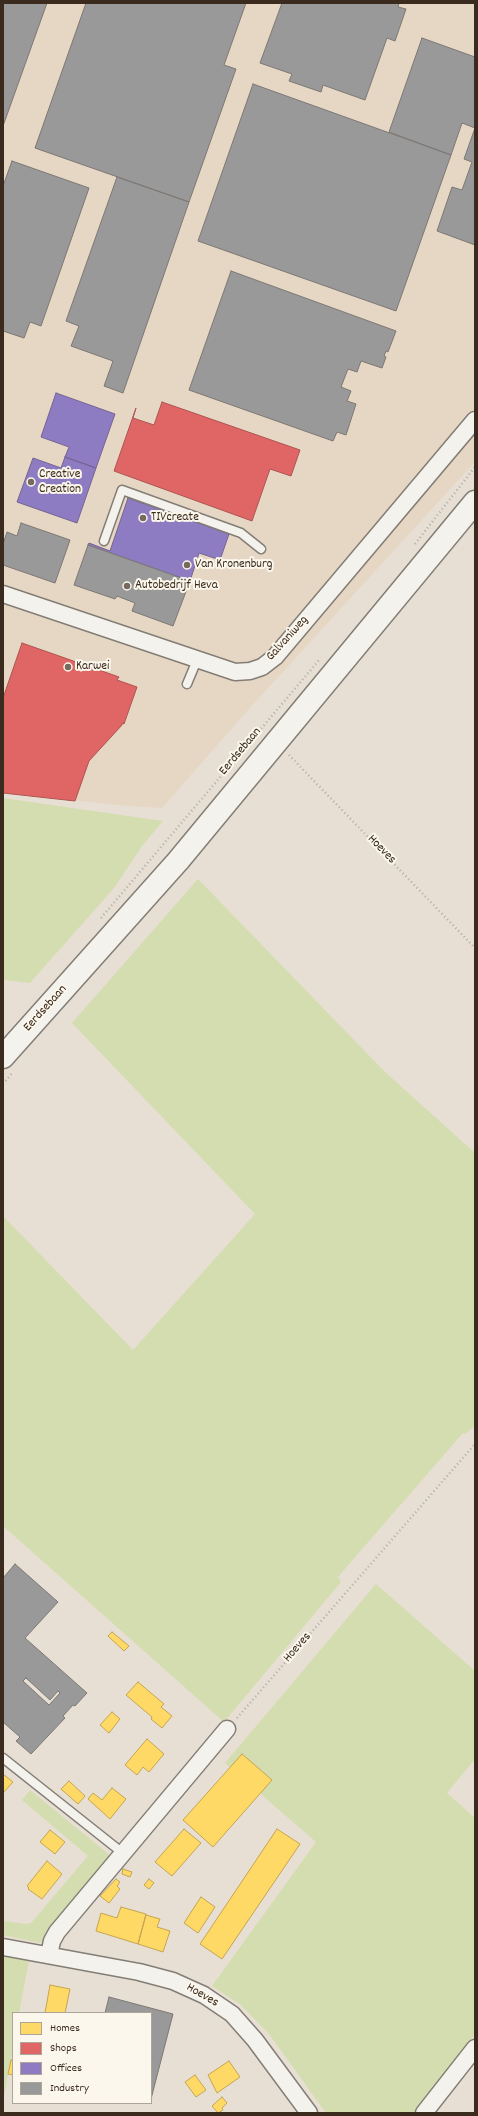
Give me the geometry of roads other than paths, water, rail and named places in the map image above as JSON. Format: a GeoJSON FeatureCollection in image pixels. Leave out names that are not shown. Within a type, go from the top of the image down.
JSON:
{"type":"FeatureCollection","features":[{"type":"Feature","properties":{"kind":"main road","name":"Eerdsebaan"},"geometry":{"type":"LineString","coordinates":[[3,1057],[178,861],[475,502]]}},
{"type":"Feature","properties":{"kind":"street","name":"Galvaniweg"},"geometry":{"type":"LineString","coordinates":[[3,594],[196,660],[235,672],[250,672],[262,667],[274,657],[475,420]]}},
{"type":"Feature","properties":{"kind":"street"},"geometry":{"type":"LineString","coordinates":[[49,1955],[52,1941],[57,1932],[124,1854],[227,1729]]}},
{"type":"Feature","properties":{"kind":"street","name":"Hoeves"},"geometry":{"type":"LineString","coordinates":[[3,1947],[166,1979],[204,1995],[232,2014],[255,2040],[309,2113]]}},
{"type":"Feature","properties":{"kind":"street"},"geometry":{"type":"LineString","coordinates":[[424,2113],[475,2048]]}},
{"type":"Feature","properties":{"kind":"lane"},"geometry":{"type":"LineString","coordinates":[[104,541],[122,490],[241,533],[261,549]]}},
{"type":"Feature","properties":{"kind":"lane"},"geometry":{"type":"LineString","coordinates":[[187,684],[196,660]]}},
{"type":"Feature","properties":{"kind":"lane"},"geometry":{"type":"LineString","coordinates":[[3,1758],[124,1854]]}},
{"type":"Feature","properties":{"kind":"place","name":"Creative Creation"},"geometry":{"type":"Point","coordinates":[31,482]}},
{"type":"Feature","properties":{"kind":"place","name":"TIVcreate"},"geometry":{"type":"Point","coordinates":[143,518]}},
{"type":"Feature","properties":{"kind":"place","name":"Van Kronenburg"},"geometry":{"type":"Point","coordinates":[187,565]}},
{"type":"Feature","properties":{"kind":"place","name":"Autobedrijf Heva"},"geometry":{"type":"Point","coordinates":[127,586]}},
{"type":"Feature","properties":{"kind":"place","name":"Karwei"},"geometry":{"type":"Point","coordinates":[68,667]}}]}
